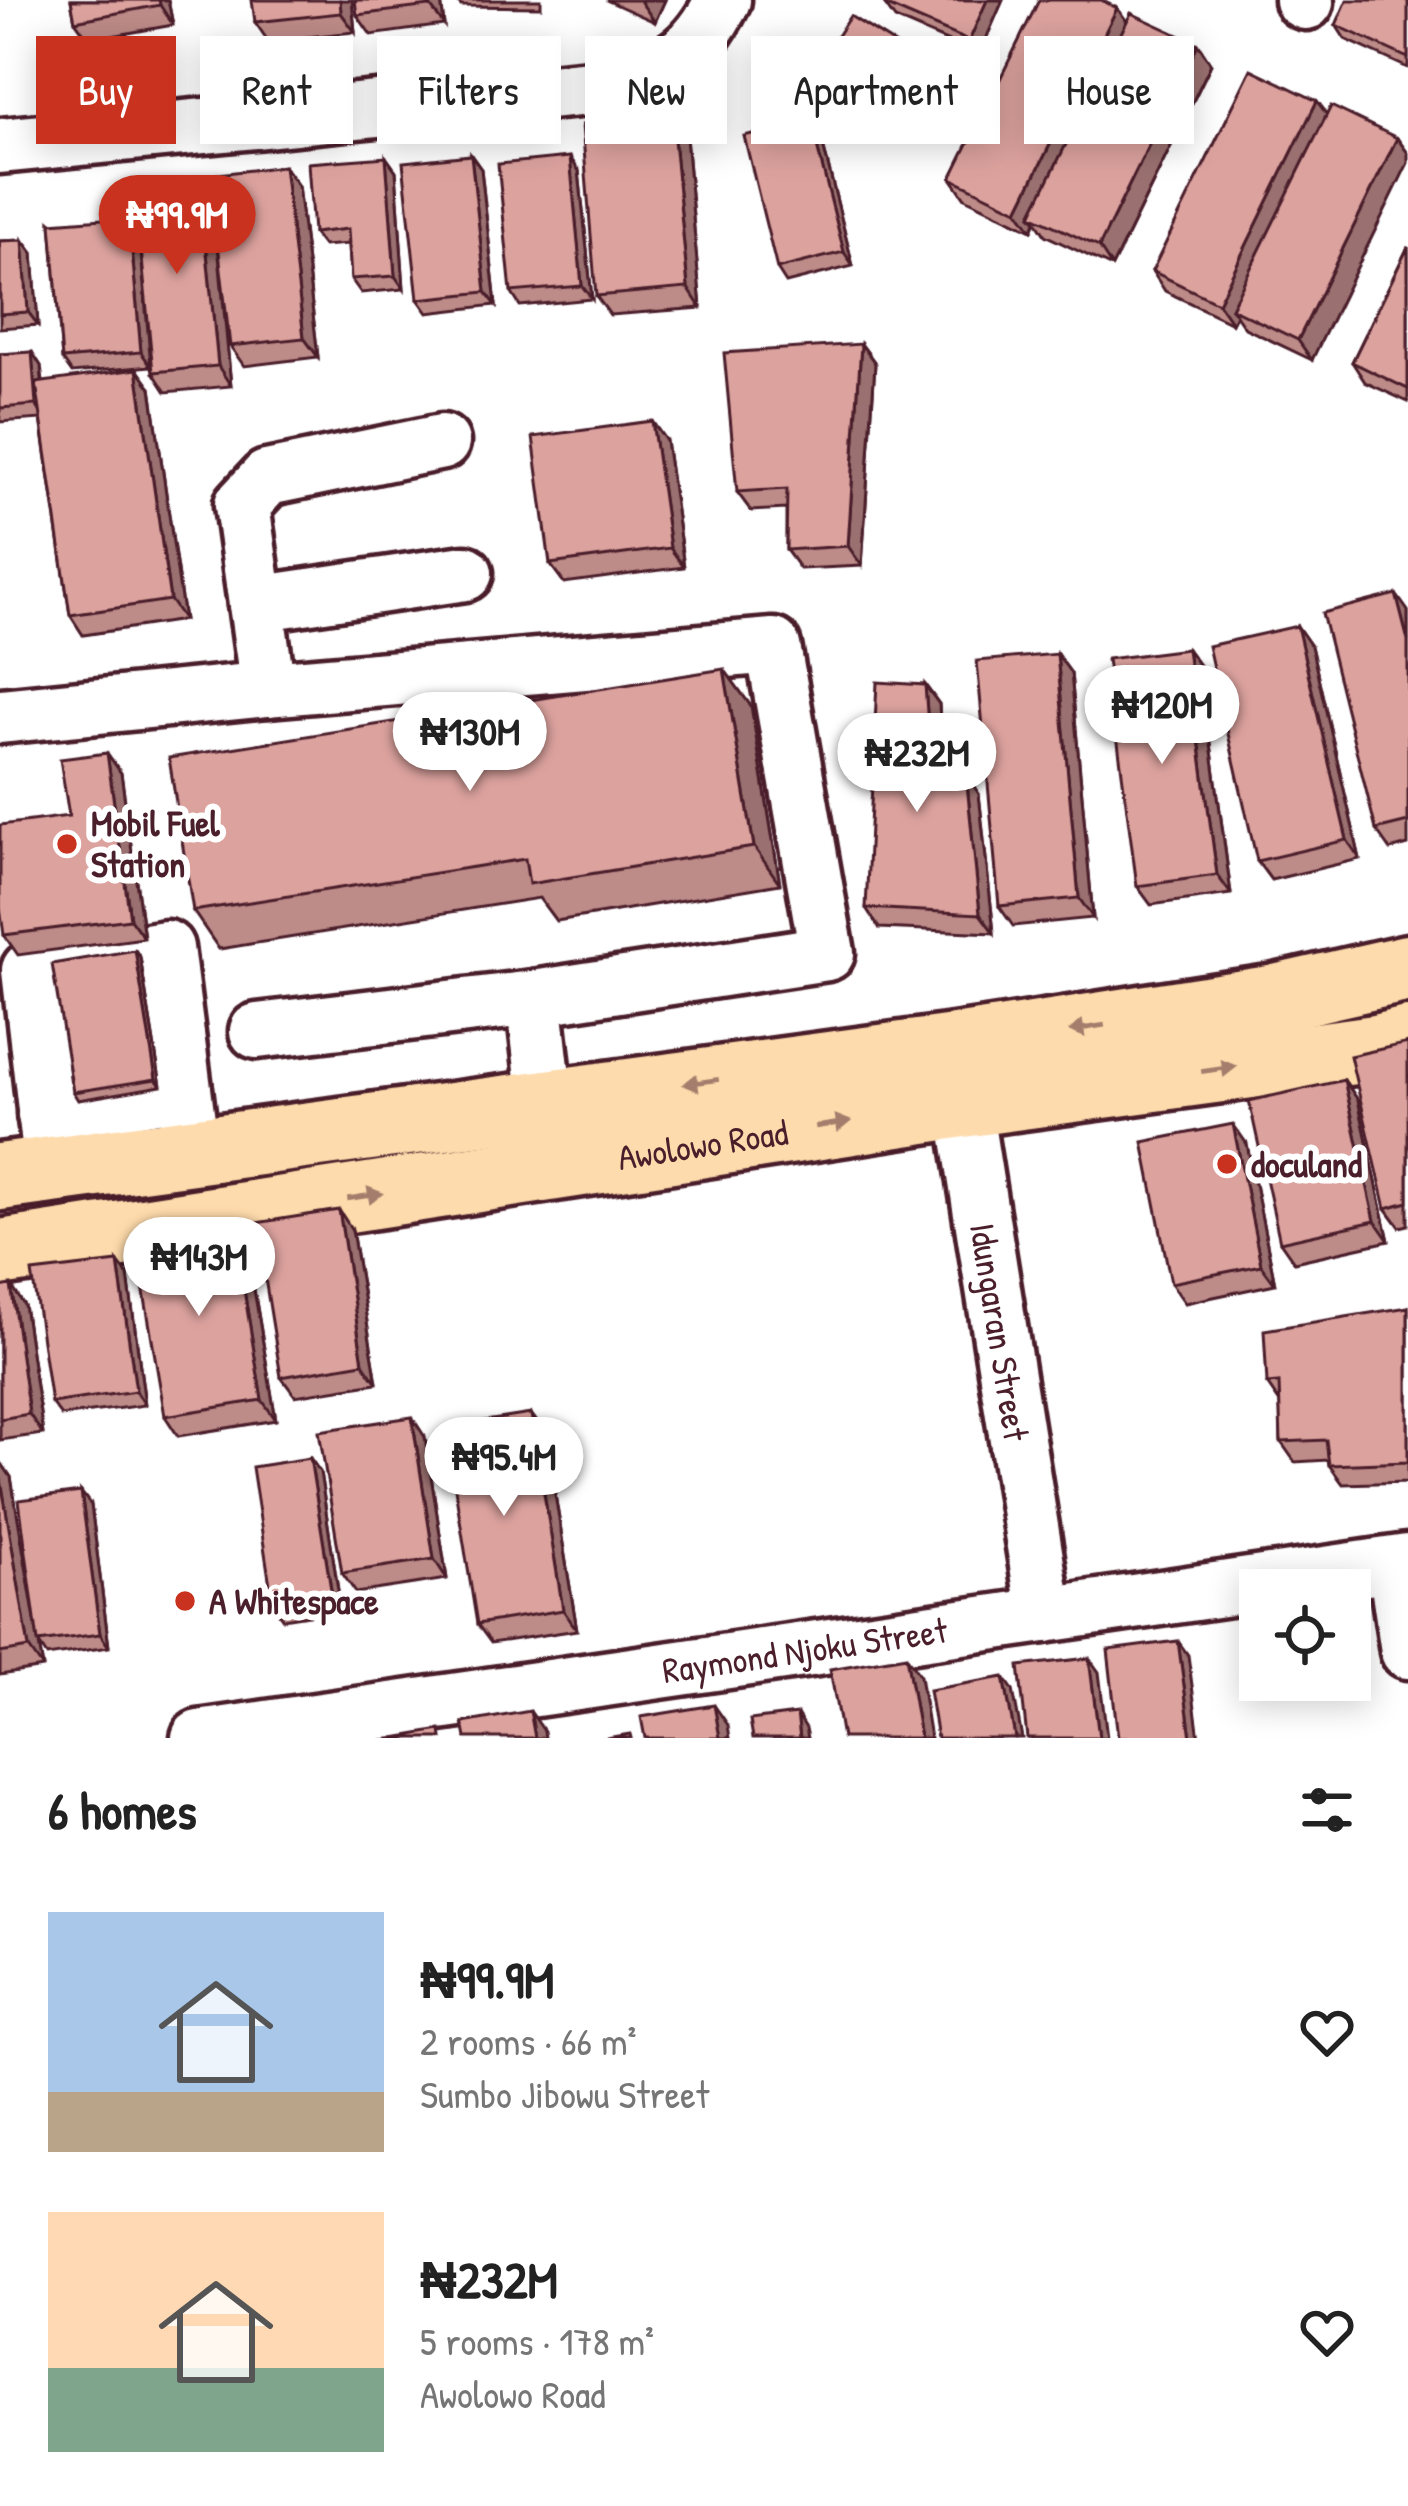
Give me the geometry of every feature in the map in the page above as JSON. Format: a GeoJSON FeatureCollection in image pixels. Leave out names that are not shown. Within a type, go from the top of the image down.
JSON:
{"type":"FeatureCollection","features":[{"type":"Feature","properties":{"kind":"main road","name":"Awolowo Road"},"geometry":{"type":"LineString","coordinates":[[0,1252],[959,1076],[1408,968]]}},
{"type":"Feature","properties":{"kind":"main road","name":"Awolowo Road"},"geometry":{"type":"LineString","coordinates":[[32,1154],[143,1105],[547,1103],[1376,1048],[1408,1040]]}},
{"type":"Feature","properties":{"kind":"street"},"geometry":{"type":"LineString","coordinates":[[0,146],[610,86],[666,68],[706,33],[723,0]]}},
{"type":"Feature","properties":{"kind":"street"},"geometry":{"type":"LineString","coordinates":[[268,688],[242,505],[266,478],[442,442]]}},
{"type":"Feature","properties":{"kind":"street"},"geometry":{"type":"LineString","coordinates":[[256,604],[465,573]]}},
{"type":"Feature","properties":{"kind":"street"},"geometry":{"type":"LineString","coordinates":[[0,716],[268,688],[772,646],[827,953],[534,998],[257,1031]]}},
{"type":"Feature","properties":{"kind":"street"},"geometry":{"type":"LineString","coordinates":[[166,948],[143,1105],[32,1154],[29,970],[166,948]]}},
{"type":"Feature","properties":{"kind":"street"},"geometry":{"type":"LineString","coordinates":[[534,998],[547,1103]]}},
{"type":"Feature","properties":{"kind":"street","name":"Idungaran Street"},"geometry":{"type":"LineString","coordinates":[[959,1076],[1045,1615]]}},
{"type":"Feature","properties":{"kind":"street"},"geometry":{"type":"LineString","coordinates":[[1401,1564],[1408,1651]]}},
{"type":"Feature","properties":{"kind":"street","name":"Raymond Njoku Street"},"geometry":{"type":"LineString","coordinates":[[199,1738],[1401,1564]]}},
{"type":"Feature","properties":{"kind":"building"},"geometry":{"type":"Polygon","coordinates":[[[71,0],[159,0],[160,5],[75,21],[71,0]]]}},
{"type":"Feature","properties":{"kind":"building"},"geometry":{"type":"Polygon","coordinates":[[[252,0],[340,0],[341,13],[255,22],[252,0]]]}},
{"type":"Feature","properties":{"kind":"building"},"geometry":{"type":"Polygon","coordinates":[[[355,0],[429,0],[430,6],[357,15],[355,0]]]}},
{"type":"Feature","properties":{"kind":"building"},"geometry":{"type":"Polygon","coordinates":[[[887,0],[987,0],[971,36],[957,36],[885,5],[887,0]]]}},
{"type":"Feature","properties":{"kind":"building"},"geometry":{"type":"Polygon","coordinates":[[[1039,0],[1101,0],[1117,8],[1103,36],[1024,36],[1024,144],[1050,144],[1018,210],[951,178],[968,144],[1000,144],[1000,79],[1039,0]]]}},
{"type":"Feature","properties":{"kind":"building"},"geometry":{"type":"Polygon","coordinates":[[[1347,0],[1408,0],[1408,58],[1336,25],[1347,0]]]}},
{"type":"Feature","properties":{"kind":"building"},"geometry":{"type":"Polygon","coordinates":[[[1131,13],[1181,36],[1120,36],[1131,13]]]}},
{"type":"Feature","properties":{"kind":"building"},"geometry":{"type":"Polygon","coordinates":[[[850,16],[882,36],[837,36],[850,16]]]}},
{"type":"Feature","properties":{"kind":"building"},"geometry":{"type":"Polygon","coordinates":[[[1251,69],[1317,101],[1218,303],[1152,271],[1251,69]]]}},
{"type":"Feature","properties":{"kind":"building"},"geometry":{"type":"Polygon","coordinates":[[[1331,106],[1397,138],[1298,340],[1231,308],[1331,106]]]}},
{"type":"Feature","properties":{"kind":"building"},"geometry":{"type":"Polygon","coordinates":[[[582,125],[585,144],[674,144],[688,288],[596,296],[582,125]]]}},
{"type":"Feature","properties":{"kind":"building"},"geometry":{"type":"Polygon","coordinates":[[[751,134],[751,144],[816,144],[844,252],[777,269],[744,136],[751,134]]]}},
{"type":"Feature","properties":{"kind":"building"},"geometry":{"type":"Polygon","coordinates":[[[1066,144],[1149,144],[1099,247],[1031,215],[1066,144]]]}},
{"type":"Feature","properties":{"kind":"building"},"geometry":{"type":"Polygon","coordinates":[[[471,155],[486,292],[418,299],[403,162],[471,155]]]}},
{"type":"Feature","properties":{"kind":"building"},"geometry":{"type":"Polygon","coordinates":[[[386,157],[395,276],[351,279],[348,229],[313,233],[308,163],[386,157]]]}},
{"type":"Feature","properties":{"kind":"building"},"geometry":{"type":"Polygon","coordinates":[[[570,157],[582,286],[511,292],[498,164],[570,157]]]}},
{"type":"Feature","properties":{"kind":"building"},"geometry":{"type":"Polygon","coordinates":[[[284,166],[304,338],[230,346],[210,175],[284,166]]]}},
{"type":"Feature","properties":{"kind":"building"},"geometry":{"type":"Polygon","coordinates":[[[200,181],[218,366],[153,372],[135,187],[200,181]]]}},
{"type":"Feature","properties":{"kind":"building"},"geometry":{"type":"Polygon","coordinates":[[[129,217],[141,352],[62,359],[51,223],[129,217]]]}},
{"type":"Feature","properties":{"kind":"building"},"geometry":{"type":"Polygon","coordinates":[[[23,240],[28,312],[0,314],[0,241],[23,240]]]}},
{"type":"Feature","properties":{"kind":"building"},"geometry":{"type":"Polygon","coordinates":[[[1408,247],[1408,389],[1352,362],[1408,247]]]}},
{"type":"Feature","properties":{"kind":"building"},"geometry":{"type":"Polygon","coordinates":[[[861,344],[848,546],[786,550],[787,489],[737,492],[724,353],[861,344]]]}},
{"type":"Feature","properties":{"kind":"building"},"geometry":{"type":"Polygon","coordinates":[[[32,352],[36,405],[0,408],[0,354],[32,352]]]}},
{"type":"Feature","properties":{"kind":"building"},"geometry":{"type":"Polygon","coordinates":[[[137,369],[170,600],[70,615],[36,383],[137,369]]]}},
{"type":"Feature","properties":{"kind":"building"},"geometry":{"type":"Polygon","coordinates":[[[652,421],[670,548],[550,564],[533,437],[652,421]]]}},
{"type":"Feature","properties":{"kind":"building"},"geometry":{"type":"Polygon","coordinates":[[[1396,594],[1408,641],[1408,822],[1376,830],[1322,613],[1396,594]]]}},
{"type":"Feature","properties":{"kind":"building"},"geometry":{"type":"Polygon","coordinates":[[[1297,626],[1347,840],[1257,861],[1208,646],[1297,626]]]}},
{"type":"Feature","properties":{"kind":"building"},"geometry":{"type":"Polygon","coordinates":[[[1187,649],[1217,875],[1137,886],[1107,659],[1187,649]]]}},
{"type":"Feature","properties":{"kind":"building"},"geometry":{"type":"Polygon","coordinates":[[[1057,654],[1079,898],[999,906],[977,661],[1057,654]]]}},
{"type":"Feature","properties":{"kind":"building"},"geometry":{"type":"Polygon","coordinates":[[[724,669],[754,847],[529,884],[525,859],[193,911],[169,758],[724,669]]]}},
{"type":"Feature","properties":{"kind":"building"},"geometry":{"type":"Polygon","coordinates":[[[877,682],[925,685],[930,754],[943,756],[966,774],[980,914],[866,908],[877,682]]]}},
{"type":"Feature","properties":{"kind":"building"},"geometry":{"type":"Polygon","coordinates":[[[107,753],[130,919],[4,935],[0,825],[69,816],[60,759],[107,753]]]}},
{"type":"Feature","properties":{"kind":"building"},"geometry":{"type":"Polygon","coordinates":[[[135,950],[156,1079],[73,1092],[52,964],[135,950]]]}},
{"type":"Feature","properties":{"kind":"building"},"geometry":{"type":"Polygon","coordinates":[[[1408,1043],[1408,1202],[1386,1208],[1350,1056],[1408,1043]]]}},
{"type":"Feature","properties":{"kind":"building"},"geometry":{"type":"Polygon","coordinates":[[[1344,1080],[1375,1221],[1280,1242],[1249,1101],[1344,1080]]]}},
{"type":"Feature","properties":{"kind":"building"},"geometry":{"type":"Polygon","coordinates":[[[1233,1124],[1261,1265],[1171,1283],[1143,1142],[1233,1124]]]}},
{"type":"Feature","properties":{"kind":"building"},"geometry":{"type":"Polygon","coordinates":[[[339,1210],[363,1363],[281,1377],[256,1223],[339,1210]]]}},
{"type":"Feature","properties":{"kind":"building"},"geometry":{"type":"Polygon","coordinates":[[[233,1223],[262,1400],[165,1416],[135,1239],[233,1223]]]}},
{"type":"Feature","properties":{"kind":"building"},"geometry":{"type":"Polygon","coordinates":[[[118,1262],[136,1391],[51,1403],[32,1272],[118,1262]]]}},
{"type":"Feature","properties":{"kind":"building"},"geometry":{"type":"Polygon","coordinates":[[[11,1285],[29,1414],[0,1419],[0,1287],[11,1285]]]}},
{"type":"Feature","properties":{"kind":"building"},"geometry":{"type":"Polygon","coordinates":[[[1408,1307],[1408,1462],[1329,1465],[1326,1440],[1281,1442],[1279,1383],[1267,1384],[1264,1330],[1408,1307]]]}},
{"type":"Feature","properties":{"kind":"building"},"geometry":{"type":"Polygon","coordinates":[[[531,1414],[563,1610],[477,1624],[445,1427],[531,1414]]]}},
{"type":"Feature","properties":{"kind":"building"},"geometry":{"type":"Polygon","coordinates":[[[412,1417],[434,1559],[342,1573],[319,1431],[412,1417]]]}},
{"type":"Feature","properties":{"kind":"building"},"geometry":{"type":"Polygon","coordinates":[[[310,1458],[332,1596],[273,1605],[252,1467],[310,1458]]]}},
{"type":"Feature","properties":{"kind":"building"},"geometry":{"type":"Polygon","coordinates":[[[0,1474],[29,1648],[0,1653],[0,1474]]]}},
{"type":"Feature","properties":{"kind":"building"},"geometry":{"type":"Polygon","coordinates":[[[81,1492],[100,1634],[38,1642],[19,1500],[81,1492]]]}},
{"type":"Feature","properties":{"kind":"building"},"geometry":{"type":"Polygon","coordinates":[[[1178,1641],[1191,1738],[1118,1738],[1108,1650],[1178,1641]]]}},
{"type":"Feature","properties":{"kind":"building"},"geometry":{"type":"Polygon","coordinates":[[[906,1656],[920,1738],[842,1738],[830,1669],[906,1656]]]}},
{"type":"Feature","properties":{"kind":"building"},"geometry":{"type":"Polygon","coordinates":[[[1089,1658],[1099,1738],[1027,1738],[1019,1666],[1089,1658]]]}},
{"type":"Feature","properties":{"kind":"building"},"geometry":{"type":"Polygon","coordinates":[[[1004,1677],[1015,1738],[937,1738],[929,1690],[1004,1677]]]}},
{"type":"Feature","properties":{"kind":"building"},"geometry":{"type":"Polygon","coordinates":[[[714,1705],[720,1738],[645,1738],[641,1717],[714,1705]]]}},
{"type":"Feature","properties":{"kind":"building"},"geometry":{"type":"Polygon","coordinates":[[[530,1711],[535,1738],[466,1738],[463,1723],[530,1711]]]}},
{"type":"Feature","properties":{"kind":"building"},"geometry":{"type":"Polygon","coordinates":[[[797,1714],[800,1738],[753,1738],[750,1720],[797,1714]]]}},
{"type":"Feature","properties":{"kind":"building"},"geometry":{"type":"Polygon","coordinates":[[[441,1730],[442,1738],[394,1738],[441,1730]]]}},
{"type":"Feature","properties":{"kind":"place","name":"Mobil Fuel Station"},"geometry":{"type":"Point","coordinates":[67,844]}},
{"type":"Feature","properties":{"kind":"place","name":"doculand"},"geometry":{"type":"Point","coordinates":[1227,1164]}},
{"type":"Feature","properties":{"kind":"place","name":"A Whitespace"},"geometry":{"type":"Point","coordinates":[185,1601]}}]}
